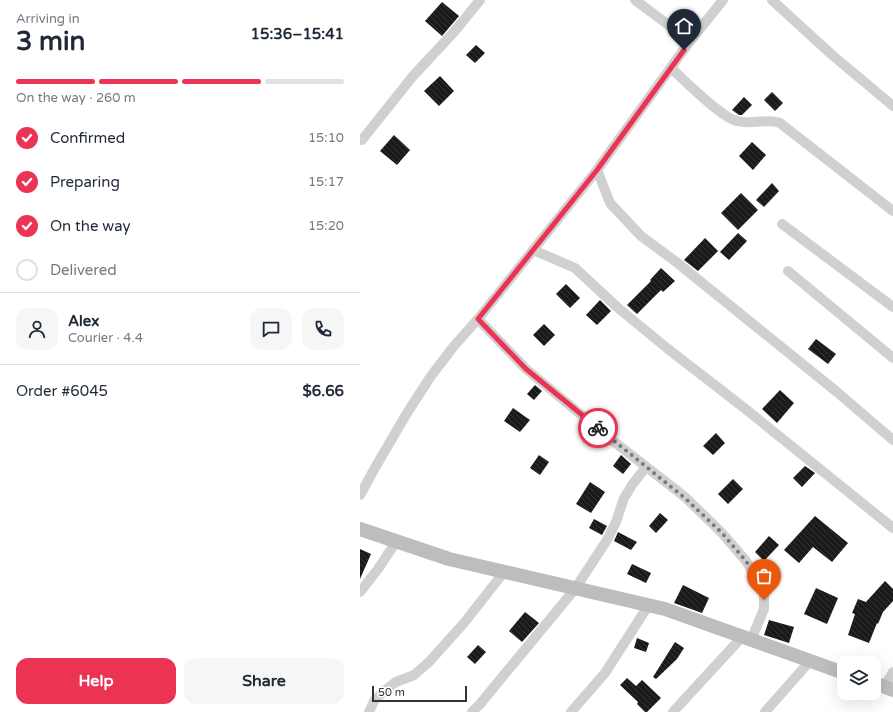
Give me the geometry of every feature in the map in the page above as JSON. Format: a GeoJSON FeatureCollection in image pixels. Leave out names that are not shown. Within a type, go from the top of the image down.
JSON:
{"type":"FeatureCollection","features":[{"type":"Feature","properties":{"kind":"street"},"geometry":{"type":"LineString","coordinates":[[362,140],[413,76],[454,32],[480,0]]}},
{"type":"Feature","properties":{"kind":"street"},"geometry":{"type":"LineString","coordinates":[[635,0],[690,41]]}},
{"type":"Feature","properties":{"kind":"street"},"geometry":{"type":"LineString","coordinates":[[360,495],[423,388],[454,346],[478,319],[597,170],[690,41],[723,0]]}},
{"type":"Feature","properties":{"kind":"street"},"geometry":{"type":"LineString","coordinates":[[772,0],[831,54],[893,106]]}},
{"type":"Feature","properties":{"kind":"street"},"geometry":{"type":"LineString","coordinates":[[671,68],[725,115],[736,121],[751,123],[770,121],[780,123],[893,212]]}},
{"type":"Feature","properties":{"kind":"street"},"geometry":{"type":"LineString","coordinates":[[597,170],[610,203],[642,236],[837,392],[893,440]]}},
{"type":"Feature","properties":{"kind":"street"},"geometry":{"type":"LineString","coordinates":[[782,224],[893,307]]}},
{"type":"Feature","properties":{"kind":"street"},"geometry":{"type":"LineString","coordinates":[[533,250],[575,268],[617,307],[662,344],[893,528]]}},
{"type":"Feature","properties":{"kind":"street"},"geometry":{"type":"LineString","coordinates":[[788,271],[893,358]]}},
{"type":"Feature","properties":{"kind":"street"},"geometry":{"type":"LineString","coordinates":[[478,319],[526,369],[685,498],[722,533],[746,561],[764,591],[764,609],[747,638],[673,712]]}},
{"type":"Feature","properties":{"kind":"street"},"geometry":{"type":"LineString","coordinates":[[472,712],[575,589],[607,540],[616,522],[624,498],[646,467]]}},
{"type":"Feature","properties":{"kind":"street"},"geometry":{"type":"LineString","coordinates":[[360,529],[449,559],[665,609],[837,671]]}},
{"type":"Feature","properties":{"kind":"street"},"geometry":{"type":"LineString","coordinates":[[360,592],[396,542]]}},
{"type":"Feature","properties":{"kind":"street"},"geometry":{"type":"LineString","coordinates":[[369,712],[374,701],[383,692],[396,682],[414,674],[429,662],[464,623],[504,572]]}},
{"type":"Feature","properties":{"kind":"street"},"geometry":{"type":"LineString","coordinates":[[571,712],[605,673],[648,606]]}},
{"type":"Feature","properties":{"kind":"street"},"geometry":{"type":"LineString","coordinates":[[765,712],[810,661]]}},
{"type":"Feature","properties":{"kind":"street"},"geometry":{"type":"LineString","coordinates":[[884,686],[893,672]]}},
{"type":"Feature","properties":{"kind":"building"},"geometry":{"type":"Polygon","coordinates":[[[442,2],[459,16],[442,36],[425,21],[442,2]]]}},
{"type":"Feature","properties":{"kind":"building"},"geometry":{"type":"Polygon","coordinates":[[[476,45],[485,53],[475,63],[466,55],[476,45]]]}},
{"type":"Feature","properties":{"kind":"building"},"geometry":{"type":"Polygon","coordinates":[[[440,76],[454,91],[439,106],[424,91],[440,76]]]}},
{"type":"Feature","properties":{"kind":"building"},"geometry":{"type":"Polygon","coordinates":[[[772,92],[783,103],[775,111],[764,100],[772,92]]]}},
{"type":"Feature","properties":{"kind":"building"},"geometry":{"type":"Polygon","coordinates":[[[744,97],[752,105],[742,115],[739,115],[732,110],[744,97]]]}},
{"type":"Feature","properties":{"kind":"building"},"geometry":{"type":"Polygon","coordinates":[[[394,135],[410,150],[397,165],[380,151],[394,135]]]}},
{"type":"Feature","properties":{"kind":"building"},"geometry":{"type":"Polygon","coordinates":[[[752,142],[766,155],[753,170],[739,156],[752,142]]]}},
{"type":"Feature","properties":{"kind":"building"},"geometry":{"type":"Polygon","coordinates":[[[772,183],[779,191],[764,207],[756,200],[772,183]]]}},
{"type":"Feature","properties":{"kind":"building"},"geometry":{"type":"Polygon","coordinates":[[[741,193],[758,210],[738,230],[721,213],[741,193]]]}},
{"type":"Feature","properties":{"kind":"building"},"geometry":{"type":"Polygon","coordinates":[[[738,233],[747,241],[729,260],[720,252],[738,233]]]}},
{"type":"Feature","properties":{"kind":"building"},"geometry":{"type":"Polygon","coordinates":[[[705,238],[718,251],[698,271],[684,260],[705,238]]]}},
{"type":"Feature","properties":{"kind":"building"},"geometry":{"type":"Polygon","coordinates":[[[661,268],[675,281],[663,292],[661,290],[637,314],[627,305],[651,281],[650,280],[661,268]]]}},
{"type":"Feature","properties":{"kind":"building"},"geometry":{"type":"Polygon","coordinates":[[[566,284],[580,298],[570,308],[556,294],[566,284]]]}},
{"type":"Feature","properties":{"kind":"building"},"geometry":{"type":"Polygon","coordinates":[[[600,300],[611,311],[597,325],[586,315],[600,300]]]}},
{"type":"Feature","properties":{"kind":"building"},"geometry":{"type":"Polygon","coordinates":[[[544,324],[555,335],[544,346],[533,335],[544,324]]]}},
{"type":"Feature","properties":{"kind":"building"},"geometry":{"type":"Polygon","coordinates":[[[816,339],[836,354],[828,364],[808,349],[816,339]]]}},
{"type":"Feature","properties":{"kind":"building"},"geometry":{"type":"Polygon","coordinates":[[[535,385],[542,391],[534,400],[527,394],[535,385]]]}},
{"type":"Feature","properties":{"kind":"building"},"geometry":{"type":"Polygon","coordinates":[[[780,390],[794,403],[777,423],[762,409],[780,390]]]}},
{"type":"Feature","properties":{"kind":"building"},"geometry":{"type":"Polygon","coordinates":[[[513,408],[530,420],[520,432],[504,421],[513,408]]]}},
{"type":"Feature","properties":{"kind":"building"},"geometry":{"type":"Polygon","coordinates":[[[716,433],[725,443],[713,455],[703,446],[716,433]]]}},
{"type":"Feature","properties":{"kind":"building"},"geometry":{"type":"Polygon","coordinates":[[[539,455],[549,462],[540,475],[530,468],[539,455]]]}},
{"type":"Feature","properties":{"kind":"building"},"geometry":{"type":"Polygon","coordinates":[[[621,455],[631,464],[623,474],[613,466],[621,455]]]}},
{"type":"Feature","properties":{"kind":"building"},"geometry":{"type":"Polygon","coordinates":[[[805,466],[815,473],[802,487],[793,478],[805,466]]]}},
{"type":"Feature","properties":{"kind":"building"},"geometry":{"type":"Polygon","coordinates":[[[733,479],[743,489],[728,504],[718,494],[733,479]]]}},
{"type":"Feature","properties":{"kind":"building"},"geometry":{"type":"Polygon","coordinates":[[[590,482],[605,492],[591,513],[576,504],[590,482]]]}},
{"type":"Feature","properties":{"kind":"building"},"geometry":{"type":"Polygon","coordinates":[[[660,513],[668,520],[656,533],[649,526],[660,513]]]}},
{"type":"Feature","properties":{"kind":"building"},"geometry":{"type":"Polygon","coordinates":[[[815,516],[848,543],[832,562],[813,547],[799,563],[784,550],[815,516]]]}},
{"type":"Feature","properties":{"kind":"building"},"geometry":{"type":"Polygon","coordinates":[[[594,519],[607,526],[602,535],[589,528],[594,519]]]}},
{"type":"Feature","properties":{"kind":"building"},"geometry":{"type":"Polygon","coordinates":[[[618,532],[637,542],[631,550],[614,541],[618,532]]]}},
{"type":"Feature","properties":{"kind":"building"},"geometry":{"type":"Polygon","coordinates":[[[769,536],[779,545],[764,561],[755,552],[769,536]]]}},
{"type":"Feature","properties":{"kind":"building"},"geometry":{"type":"Polygon","coordinates":[[[360,549],[371,554],[360,579],[360,549]]]}},
{"type":"Feature","properties":{"kind":"building"},"geometry":{"type":"Polygon","coordinates":[[[632,564],[651,573],[646,583],[627,574],[632,564]]]}},
{"type":"Feature","properties":{"kind":"building"},"geometry":{"type":"Polygon","coordinates":[[[885,581],[893,589],[893,601],[883,612],[869,643],[848,635],[855,614],[852,613],[858,599],[866,602],[885,581]]]}},
{"type":"Feature","properties":{"kind":"building"},"geometry":{"type":"Polygon","coordinates":[[[683,585],[709,598],[702,613],[674,603],[683,585]]]}},
{"type":"Feature","properties":{"kind":"building"},"geometry":{"type":"Polygon","coordinates":[[[816,588],[838,598],[827,624],[804,614],[816,588]]]}},
{"type":"Feature","properties":{"kind":"building"},"geometry":{"type":"Polygon","coordinates":[[[525,612],[539,623],[522,642],[509,631],[525,612]]]}},
{"type":"Feature","properties":{"kind":"building"},"geometry":{"type":"Polygon","coordinates":[[[769,620],[794,627],[789,643],[764,635],[769,620]]]}},
{"type":"Feature","properties":{"kind":"building"},"geometry":{"type":"Polygon","coordinates":[[[637,638],[649,643],[646,652],[634,648],[637,638]]]}},
{"type":"Feature","properties":{"kind":"building"},"geometry":{"type":"Polygon","coordinates":[[[675,642],[684,648],[677,659],[656,679],[653,677],[675,642]]]}},
{"type":"Feature","properties":{"kind":"building"},"geometry":{"type":"Polygon","coordinates":[[[478,645],[486,652],[475,664],[467,657],[478,645]]]}},
{"type":"Feature","properties":{"kind":"building"},"geometry":{"type":"Polygon","coordinates":[[[627,678],[636,686],[642,680],[661,698],[647,712],[645,712],[637,704],[638,702],[620,685],[627,678]]]}},
{"type":"Feature","properties":{"kind":"way so far"},"geometry":{"type":"LineString","coordinates":[[598,428],[685,498],[722,533],[746,561],[764,591],[764,600]]}},
{"type":"Feature","properties":{"kind":"route"},"geometry":{"type":"LineString","coordinates":[[598,428],[526,369],[478,319],[597,170],[684,50]]}}]}
